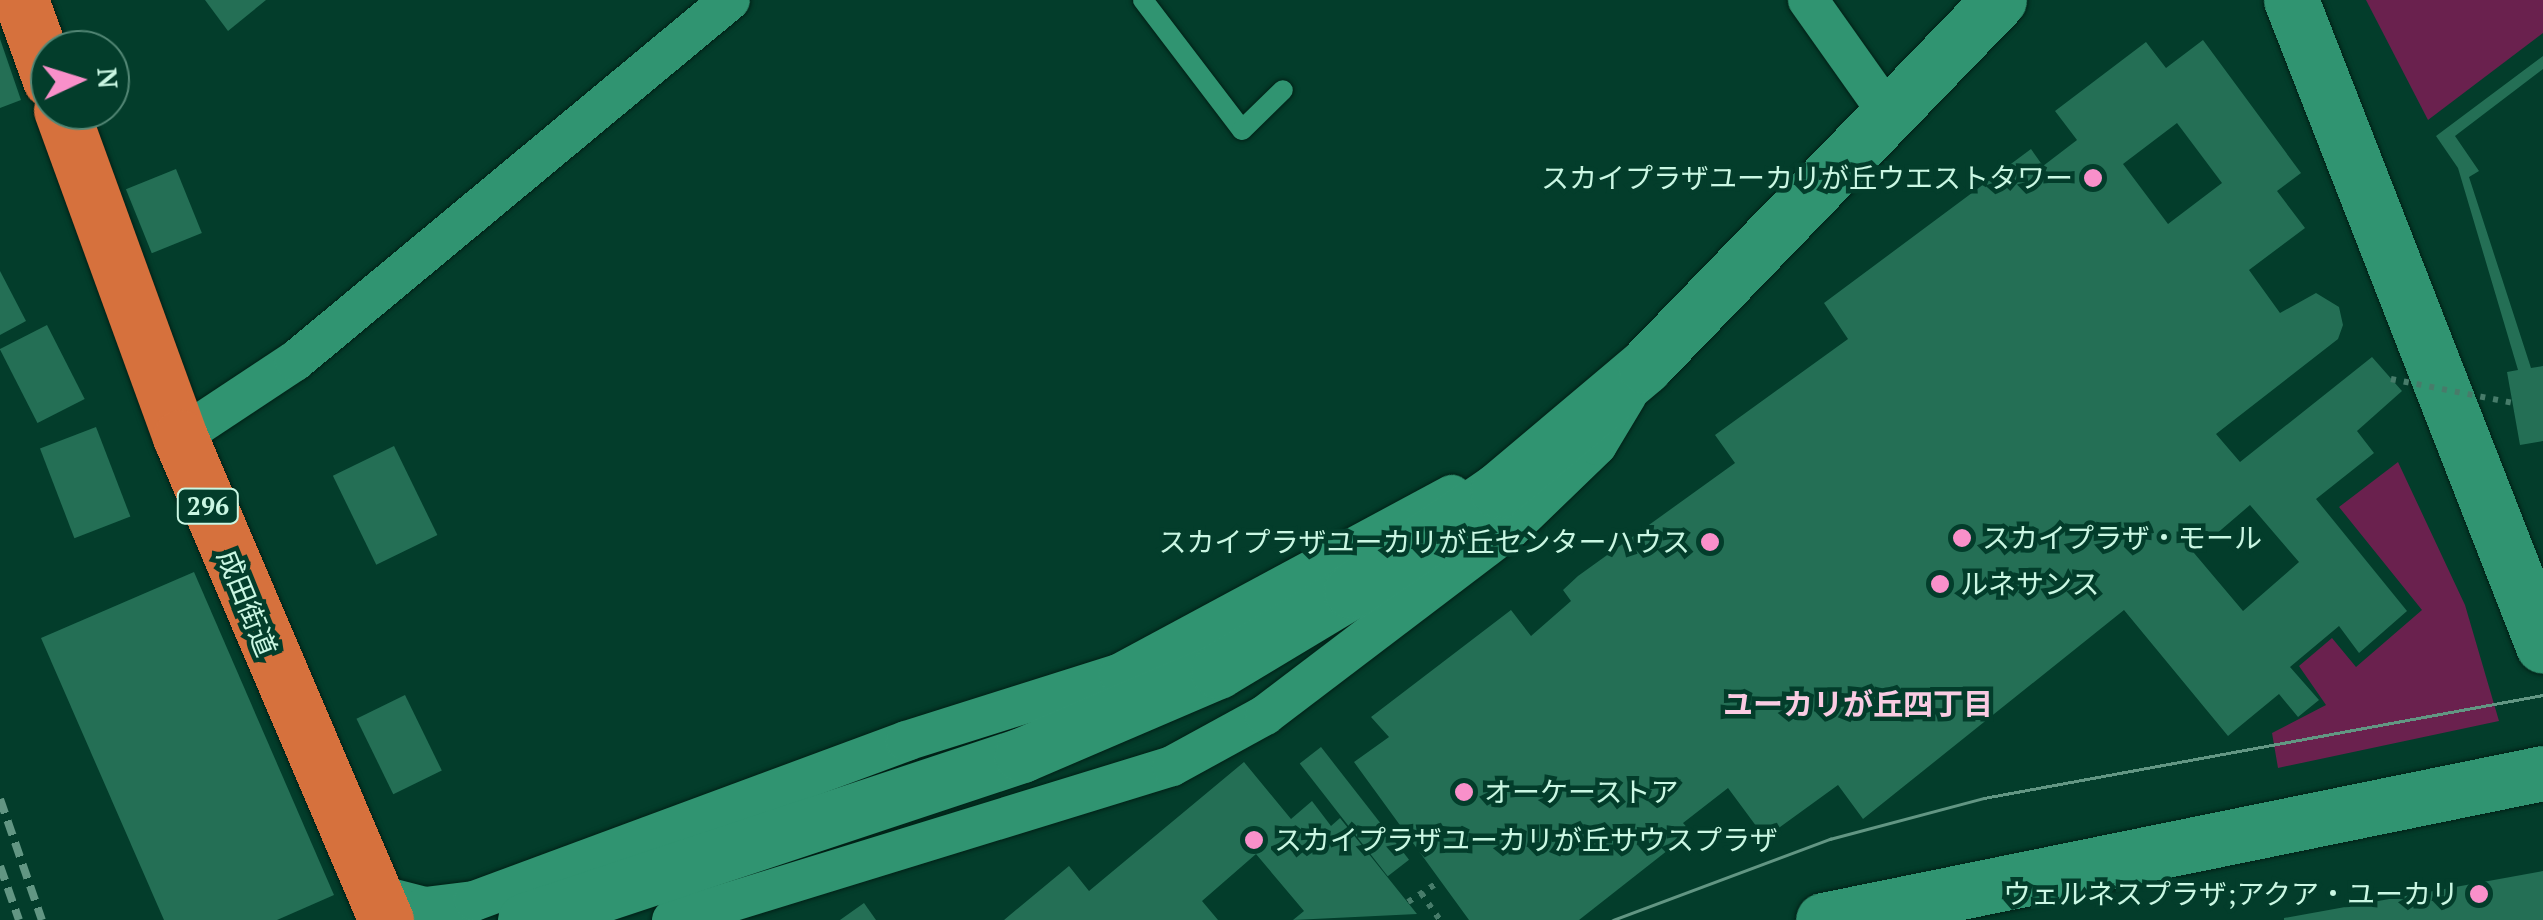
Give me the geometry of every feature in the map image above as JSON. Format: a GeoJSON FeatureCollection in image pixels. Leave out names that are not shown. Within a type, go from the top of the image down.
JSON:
{"type":"FeatureCollection","features":[{"type":"Feature","properties":{"kind":"highway"},"geometry":{"type":"LineString","coordinates":[[21,0],[32,30]]}},
{"type":"Feature","properties":{"kind":"highway","name":"成田街道"},"geometry":{"type":"LineString","coordinates":[[68,130],[180,437],[380,907]]}},
{"type":"Feature","properties":{"kind":"street"},"geometry":{"type":"LineString","coordinates":[[180,437],[295,361],[730,0]]}},
{"type":"Feature","properties":{"kind":"street"},"geometry":{"type":"LineString","coordinates":[[1808,0],[1890,116]]}},
{"type":"Feature","properties":{"kind":"street"},"geometry":{"type":"LineString","coordinates":[[525,920],[1022,755],[1218,671],[1351,591],[1557,443],[1644,366],[1999,0]]}},
{"type":"Feature","properties":{"kind":"street"},"geometry":{"type":"LineString","coordinates":[[2291,0],[2543,646]]}},
{"type":"Feature","properties":{"kind":"street"},"geometry":{"type":"LineString","coordinates":[[672,920],[1172,766],[1265,715],[1509,530],[1597,444],[1644,366]]}},
{"type":"Feature","properties":{"kind":"street"},"geometry":{"type":"LineString","coordinates":[[380,907],[447,909],[906,741],[1119,674],[1557,443]]}},
{"type":"Feature","properties":{"kind":"street"},"geometry":{"type":"LineString","coordinates":[[1823,920],[2543,773]]}},
{"type":"Feature","properties":{"kind":"lane"},"geometry":{"type":"LineString","coordinates":[[1143,0],[1242,130],[1283,90]]}},
{"type":"Feature","properties":{"kind":"path"},"geometry":{"type":"LineString","coordinates":[[2390,378],[2512,402]]}},
{"type":"Feature","properties":{"kind":"path"},"geometry":{"type":"LineString","coordinates":[[1408,902],[1440,880]]}},
{"type":"Feature","properties":{"kind":"path"},"geometry":{"type":"LineString","coordinates":[[1421,894],[1440,920]]}},
{"type":"Feature","properties":{"kind":"shaded area"},"geometry":{"type":"Polygon","coordinates":[[[2366,0],[2543,0],[2543,33],[2428,120],[2366,0]]]}},
{"type":"Feature","properties":{"kind":"shaded area"},"geometry":{"type":"Polygon","coordinates":[[[2398,462],[2465,605],[2499,721],[2278,768],[2272,733],[2326,705],[2299,666],[2332,638],[2356,667],[2422,610],[2339,507],[2398,462]]]}},
{"type":"Feature","properties":{"kind":"building"},"geometry":{"type":"Polygon","coordinates":[[[205,0],[266,0],[228,31],[205,0]]]}},
{"type":"Feature","properties":{"kind":"building"},"geometry":{"type":"Polygon","coordinates":[[[0,39],[21,100],[0,108],[0,39]]]}},
{"type":"Feature","properties":{"kind":"building","name":"スカイプラザ・モール"},"geometry":{"type":"Polygon","coordinates":[[[2203,40],[2301,173],[2277,191],[2305,228],[2249,270],[2280,313],[2316,293],[2339,307],[2343,325],[2338,339],[2216,434],[2240,462],[2372,357],[2402,391],[2357,431],[2374,453],[2316,499],[2407,611],[2359,653],[2339,626],[2290,667],[2319,700],[2298,717],[2279,694],[2228,736],[2124,610],[1863,819],[1838,785],[1765,838],[1728,788],[1683,823],[1691,832],[1579,920],[1469,920],[1354,762],[1389,737],[1371,717],[1511,610],[1531,636],[1571,601],[1563,590],[1578,576],[1735,463],[1715,435],[1848,339],[1824,303],[2031,149],[2043,166],[2077,140],[2055,111],[2146,42],[2166,68],[2203,40]],[[2177,123],[2123,164],[2168,224],[2222,183],[2177,123]],[[2250,505],[2194,553],[2243,611],[2299,562],[2250,505]]]}},
{"type":"Feature","properties":{"kind":"building"},"geometry":{"type":"Polygon","coordinates":[[[2543,56],[2543,69],[2455,136],[2479,171],[2469,177],[2531,368],[2543,366],[2543,441],[2520,445],[2507,372],[2518,370],[2458,168],[2436,136],[2543,56]]]}},
{"type":"Feature","properties":{"kind":"building"},"geometry":{"type":"Polygon","coordinates":[[[176,169],[202,233],[152,253],[126,189],[176,169]]]}},
{"type":"Feature","properties":{"kind":"building"},"geometry":{"type":"Polygon","coordinates":[[[0,271],[26,321],[0,335],[0,271]]]}},
{"type":"Feature","properties":{"kind":"building"},"geometry":{"type":"Polygon","coordinates":[[[47,325],[85,399],[37,423],[0,349],[47,325]]]}},
{"type":"Feature","properties":{"kind":"building"},"geometry":{"type":"Polygon","coordinates":[[[96,427],[130,517],[74,538],[40,449],[96,427]]]}},
{"type":"Feature","properties":{"kind":"building"},"geometry":{"type":"Polygon","coordinates":[[[394,446],[437,535],[376,565],[333,476],[394,446]]]}},
{"type":"Feature","properties":{"kind":"building"},"geometry":{"type":"Polygon","coordinates":[[[194,572],[334,895],[277,920],[164,920],[41,638],[194,572]]]}},
{"type":"Feature","properties":{"kind":"building"},"geometry":{"type":"Polygon","coordinates":[[[405,695],[442,770],[393,794],[356,719],[405,695]]]}},
{"type":"Feature","properties":{"kind":"building"},"geometry":{"type":"Polygon","coordinates":[[[1321,747],[1409,860],[1388,876],[1300,764],[1321,747]]]}},
{"type":"Feature","properties":{"kind":"building","name":"スカイプラザユーカリが丘サウスプラザ"},"geometry":{"type":"Polygon","coordinates":[[[1244,762],[1291,819],[1312,801],[1331,826],[1340,818],[1417,914],[1293,920],[1304,911],[1256,854],[1202,901],[1218,920],[1004,920],[1069,866],[1089,891],[1244,762]]]}},
{"type":"Feature","properties":{"kind":"building","name":"ウェルネスプラザ;アクア・ユーカリ"},"geometry":{"type":"Polygon","coordinates":[[[2543,871],[2543,920],[2284,920],[2284,918],[2543,871]]]}},
{"type":"Feature","properties":{"kind":"building"},"geometry":{"type":"Polygon","coordinates":[[[864,903],[876,920],[840,920],[864,903]]]}},
{"type":"Feature","properties":{"kind":"tram line"},"geometry":{"type":"LineString","coordinates":[[1613,920],[1830,839],[1984,798],[2543,695]]}},
{"type":"Feature","properties":{"kind":"railway"},"geometry":{"type":"LineString","coordinates":[[0,799],[42,920]]}},
{"type":"Feature","properties":{"kind":"railway"},"geometry":{"type":"LineString","coordinates":[[0,866],[19,920]]}},
{"type":"Feature","properties":{"kind":"place","name":"スカイプラザユーカリが丘ウエストタワー"},"geometry":{"type":"Point","coordinates":[2093,178]}},
{"type":"Feature","properties":{"kind":"place","name":"スカイプラザ・モール"},"geometry":{"type":"Point","coordinates":[1962,538]}},
{"type":"Feature","properties":{"kind":"place","name":"スカイプラザユーカリが丘センターハウス"},"geometry":{"type":"Point","coordinates":[1710,542]}},
{"type":"Feature","properties":{"kind":"place","name":"ルネサンス"},"geometry":{"type":"Point","coordinates":[1940,584]}},
{"type":"Feature","properties":{"kind":"place","name":"オーケーストア"},"geometry":{"type":"Point","coordinates":[1464,792]}},
{"type":"Feature","properties":{"kind":"place","name":"スカイプラザユーカリが丘サウスプラザ"},"geometry":{"type":"Point","coordinates":[1254,840]}},
{"type":"Feature","properties":{"kind":"place","name":"ウェルネスプラザ;アクア・ユーカリ"},"geometry":{"type":"Point","coordinates":[2479,894]}},
{"type":"Feature","properties":{"kind":"district","name":"ユーカリが丘四丁目"},"geometry":{"type":"Point","coordinates":[1858,704]}}]}
